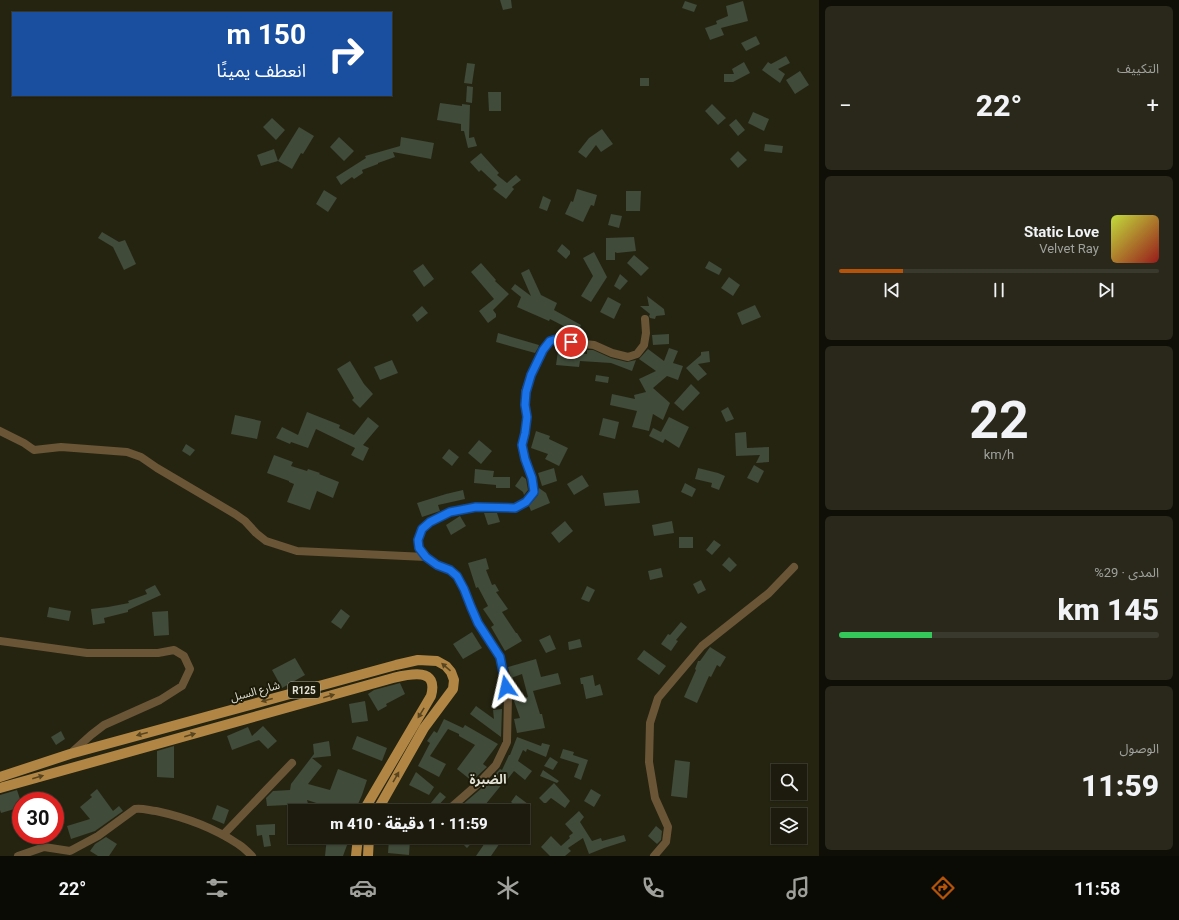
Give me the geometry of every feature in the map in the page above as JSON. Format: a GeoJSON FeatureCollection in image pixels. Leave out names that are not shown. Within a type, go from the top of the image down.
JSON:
{"type":"FeatureCollection","features":[{"type":"Feature","properties":{"kind":"main road","name":"شارع السبل"},"geometry":{"type":"LineString","coordinates":[[0,777],[70,754],[410,662],[418,660],[437,661],[446,666],[451,672],[454,680],[453,689],[424,728],[381,804]]}},
{"type":"Feature","properties":{"kind":"main road","name":"R125"},"geometry":{"type":"LineString","coordinates":[[0,788],[393,678],[411,674],[429,677],[432,681],[434,689],[431,696],[368,804]]}},
{"type":"Feature","properties":{"kind":"main road"},"geometry":{"type":"LineString","coordinates":[[356,856],[357,844]]}},
{"type":"Feature","properties":{"kind":"main road"},"geometry":{"type":"LineString","coordinates":[[368,856],[369,844]]}},
{"type":"Feature","properties":{"kind":"street"},"geometry":{"type":"LineString","coordinates":[[455,804],[479,783],[496,765],[508,742],[508,696],[500,657],[478,623],[457,576],[450,570],[437,565],[426,557],[419,548],[418,540],[422,529],[430,522],[450,512],[476,507],[515,508],[526,502],[534,492],[532,478],[522,445],[527,417],[525,405],[526,392],[531,375],[543,350],[550,341],[557,339],[594,345],[612,353],[628,356],[637,354],[644,345],[646,334],[645,319]]}},
{"type":"Feature","properties":{"kind":"street"},"geometry":{"type":"LineString","coordinates":[[0,431],[24,443],[34,450],[61,447],[127,452],[141,457],[170,476],[235,514],[245,521],[266,541],[289,549],[296,551],[426,557]]}},
{"type":"Feature","properties":{"kind":"street"},"geometry":{"type":"LineString","coordinates":[[654,856],[666,842],[668,827],[655,798],[649,762],[650,723],[658,698],[702,646],[769,593],[794,567]]}},
{"type":"Feature","properties":{"kind":"street"},"geometry":{"type":"LineString","coordinates":[[0,641],[87,653],[158,653],[174,650],[184,656],[190,669],[182,686],[160,700],[104,725],[70,754]]}},
{"type":"Feature","properties":{"kind":"street"},"geometry":{"type":"LineString","coordinates":[[223,835],[292,762]]}},
{"type":"Feature","properties":{"kind":"street"},"geometry":{"type":"LineString","coordinates":[[18,856],[44,847],[70,851],[98,836],[135,809],[141,808],[173,815],[201,825],[240,845],[252,856]]}},
{"type":"Feature","properties":{"kind":"building"},"geometry":{"type":"Polygon","coordinates":[[[500,0],[511,0],[512,8],[503,10],[500,0]]]}},
{"type":"Feature","properties":{"kind":"building"},"geometry":{"type":"Polygon","coordinates":[[[685,1],[697,5],[694,12],[682,8],[685,1]]]}},
{"type":"Feature","properties":{"kind":"building"},"geometry":{"type":"Polygon","coordinates":[[[743,1],[748,21],[721,28],[724,35],[710,40],[705,28],[717,24],[716,21],[728,16],[726,6],[743,1]]]}},
{"type":"Feature","properties":{"kind":"building"},"geometry":{"type":"Polygon","coordinates":[[[756,36],[760,44],[746,51],[741,43],[756,36]]]}},
{"type":"Feature","properties":{"kind":"building"},"geometry":{"type":"Polygon","coordinates":[[[786,56],[790,63],[778,69],[785,74],[780,83],[762,70],[768,62],[771,64],[786,56]]]}},
{"type":"Feature","properties":{"kind":"building"},"geometry":{"type":"Polygon","coordinates":[[[744,62],[750,73],[733,82],[724,82],[724,74],[734,74],[732,69],[744,62]]]}},
{"type":"Feature","properties":{"kind":"building"},"geometry":{"type":"Polygon","coordinates":[[[467,63],[475,64],[472,84],[464,83],[467,63]]]}},
{"type":"Feature","properties":{"kind":"building"},"geometry":{"type":"Polygon","coordinates":[[[800,71],[809,85],[795,94],[786,80],[800,71]]]}},
{"type":"Feature","properties":{"kind":"building"},"geometry":{"type":"Polygon","coordinates":[[[640,78],[649,78],[649,86],[640,86],[640,78]]]}},
{"type":"Feature","properties":{"kind":"building"},"geometry":{"type":"Polygon","coordinates":[[[467,86],[473,87],[472,103],[466,102],[467,86]]]}},
{"type":"Feature","properties":{"kind":"building"},"geometry":{"type":"Polygon","coordinates":[[[488,92],[501,92],[501,111],[489,111],[488,92]]]}},
{"type":"Feature","properties":{"kind":"building"},"geometry":{"type":"Polygon","coordinates":[[[440,103],[462,106],[462,104],[470,105],[469,138],[474,137],[477,146],[468,148],[464,131],[461,131],[461,124],[437,120],[440,103]]]}},
{"type":"Feature","properties":{"kind":"building"},"geometry":{"type":"Polygon","coordinates":[[[712,104],[726,118],[718,125],[705,111],[712,104]]]}},
{"type":"Feature","properties":{"kind":"building"},"geometry":{"type":"Polygon","coordinates":[[[753,112],[769,119],[764,131],[748,123],[753,112]]]}},
{"type":"Feature","properties":{"kind":"building"},"geometry":{"type":"Polygon","coordinates":[[[272,118],[285,130],[276,140],[263,127],[272,118]]]}},
{"type":"Feature","properties":{"kind":"building"},"geometry":{"type":"Polygon","coordinates":[[[736,119],[745,130],[738,136],[729,125],[736,119]]]}},
{"type":"Feature","properties":{"kind":"building"},"geometry":{"type":"Polygon","coordinates":[[[299,127],[314,136],[303,154],[301,153],[292,169],[278,161],[299,127]]]}},
{"type":"Feature","properties":{"kind":"building"},"geometry":{"type":"Polygon","coordinates":[[[602,129],[613,144],[601,152],[596,145],[586,158],[578,152],[589,138],[602,129]]]}},
{"type":"Feature","properties":{"kind":"building"},"geometry":{"type":"Polygon","coordinates":[[[339,137],[354,151],[344,161],[330,147],[339,137]]]}},
{"type":"Feature","properties":{"kind":"building"},"geometry":{"type":"Polygon","coordinates":[[[401,137],[434,143],[431,159],[393,152],[395,157],[362,170],[363,173],[354,179],[352,177],[341,185],[336,177],[366,158],[365,156],[400,146],[401,137]]]}},
{"type":"Feature","properties":{"kind":"building"},"geometry":{"type":"Polygon","coordinates":[[[765,144],[783,146],[782,153],[764,151],[765,144]]]}},
{"type":"Feature","properties":{"kind":"building"},"geometry":{"type":"Polygon","coordinates":[[[274,149],[278,161],[261,166],[257,155],[274,149]]]}},
{"type":"Feature","properties":{"kind":"building"},"geometry":{"type":"Polygon","coordinates":[[[738,151],[747,160],[738,168],[730,159],[738,151]]]}},
{"type":"Feature","properties":{"kind":"building"},"geometry":{"type":"Polygon","coordinates":[[[481,153],[499,173],[497,175],[507,183],[516,175],[521,180],[512,187],[514,189],[506,199],[493,189],[497,185],[481,170],[479,172],[470,162],[481,153]]]}},
{"type":"Feature","properties":{"kind":"building"},"geometry":{"type":"Polygon","coordinates":[[[577,189],[597,195],[594,206],[591,205],[583,222],[565,214],[571,201],[573,202],[577,189]]]}},
{"type":"Feature","properties":{"kind":"building"},"geometry":{"type":"Polygon","coordinates":[[[324,190],[337,198],[328,212],[316,204],[324,190]]]}},
{"type":"Feature","properties":{"kind":"building"},"geometry":{"type":"Polygon","coordinates":[[[626,191],[641,191],[640,211],[626,211],[626,191]]]}},
{"type":"Feature","properties":{"kind":"building"},"geometry":{"type":"Polygon","coordinates":[[[543,196],[551,200],[547,211],[539,208],[543,196]]]}},
{"type":"Feature","properties":{"kind":"building"},"geometry":{"type":"Polygon","coordinates":[[[611,214],[622,216],[619,228],[608,225],[611,214]]]}},
{"type":"Feature","properties":{"kind":"building"},"geometry":{"type":"Polygon","coordinates":[[[102,232],[119,242],[125,240],[136,264],[124,270],[113,247],[98,238],[102,232]]]}},
{"type":"Feature","properties":{"kind":"building"},"geometry":{"type":"Polygon","coordinates":[[[634,237],[636,251],[615,252],[615,260],[606,260],[606,238],[634,237]]]}},
{"type":"Feature","properties":{"kind":"building"},"geometry":{"type":"Polygon","coordinates":[[[562,244],[570,251],[570,254],[566,259],[557,251],[562,244]]]}},
{"type":"Feature","properties":{"kind":"building"},"geometry":{"type":"Polygon","coordinates":[[[594,252],[607,277],[591,302],[581,296],[593,276],[583,258],[594,252]]]}},
{"type":"Feature","properties":{"kind":"building"},"geometry":{"type":"Polygon","coordinates":[[[634,255],[649,268],[641,276],[627,263],[634,255]]]}},
{"type":"Feature","properties":{"kind":"building"},"geometry":{"type":"Polygon","coordinates":[[[709,261],[722,269],[719,275],[705,268],[709,261]]]}},
{"type":"Feature","properties":{"kind":"building"},"geometry":{"type":"Polygon","coordinates":[[[481,263],[496,280],[495,281],[509,294],[493,310],[496,317],[488,323],[479,311],[494,299],[471,272],[481,263]]]}},
{"type":"Feature","properties":{"kind":"building"},"geometry":{"type":"Polygon","coordinates":[[[423,264],[434,279],[424,287],[413,271],[423,264]]]}},
{"type":"Feature","properties":{"kind":"building"},"geometry":{"type":"Polygon","coordinates":[[[529,269],[541,295],[557,303],[554,310],[581,325],[577,333],[550,319],[549,321],[517,307],[521,297],[511,289],[515,284],[531,296],[521,273],[529,269]]]}},
{"type":"Feature","properties":{"kind":"building"},"geometry":{"type":"Polygon","coordinates":[[[620,274],[628,281],[620,290],[614,286],[620,274]]]}},
{"type":"Feature","properties":{"kind":"building"},"geometry":{"type":"Polygon","coordinates":[[[729,277],[740,285],[733,296],[721,288],[729,277]]]}},
{"type":"Feature","properties":{"kind":"building"},"geometry":{"type":"Polygon","coordinates":[[[647,296],[664,309],[665,315],[656,316],[655,319],[650,318],[650,314],[640,306],[649,306],[647,296]]]}},
{"type":"Feature","properties":{"kind":"building"},"geometry":{"type":"Polygon","coordinates":[[[608,297],[621,304],[614,319],[600,312],[608,297]]]}},
{"type":"Feature","properties":{"kind":"building"},"geometry":{"type":"Polygon","coordinates":[[[755,305],[761,317],[742,325],[737,313],[755,305]]]}},
{"type":"Feature","properties":{"kind":"building"},"geometry":{"type":"Polygon","coordinates":[[[422,306],[428,313],[417,322],[412,315],[422,306]]]}},
{"type":"Feature","properties":{"kind":"building"},"geometry":{"type":"Polygon","coordinates":[[[498,333],[539,345],[538,348],[535,353],[496,342],[498,333]]]}},
{"type":"Feature","properties":{"kind":"building"},"geometry":{"type":"Polygon","coordinates":[[[669,334],[669,344],[653,345],[652,335],[669,334]]]}},
{"type":"Feature","properties":{"kind":"building"},"geometry":{"type":"Polygon","coordinates":[[[669,348],[678,351],[673,363],[683,366],[678,380],[667,376],[653,388],[670,403],[663,420],[653,414],[649,431],[632,427],[637,411],[610,405],[612,394],[635,399],[634,395],[646,392],[639,379],[656,371],[639,359],[648,349],[664,361],[669,348]]]}},
{"type":"Feature","properties":{"kind":"building"},"geometry":{"type":"Polygon","coordinates":[[[587,350],[593,350],[611,358],[627,362],[636,360],[632,371],[611,363],[580,361],[579,367],[556,365],[558,351],[587,354],[587,350]]]}},
{"type":"Feature","properties":{"kind":"building"},"geometry":{"type":"Polygon","coordinates":[[[709,351],[710,362],[698,364],[707,374],[698,381],[686,368],[701,355],[701,352],[709,351]]]}},
{"type":"Feature","properties":{"kind":"building"},"geometry":{"type":"Polygon","coordinates":[[[392,360],[398,373],[380,380],[374,367],[392,360]]]}},
{"type":"Feature","properties":{"kind":"building"},"geometry":{"type":"Polygon","coordinates":[[[350,361],[364,384],[373,394],[360,408],[352,400],[354,398],[337,369],[350,361]]]}},
{"type":"Feature","properties":{"kind":"building"},"geometry":{"type":"Polygon","coordinates":[[[596,375],[609,377],[608,383],[595,381],[596,375]]]}},
{"type":"Feature","properties":{"kind":"building"},"geometry":{"type":"Polygon","coordinates":[[[691,384],[700,393],[683,411],[674,403],[691,384]]]}},
{"type":"Feature","properties":{"kind":"building"},"geometry":{"type":"Polygon","coordinates":[[[728,407],[734,419],[726,422],[721,411],[728,407]]]}},
{"type":"Feature","properties":{"kind":"building"},"geometry":{"type":"Polygon","coordinates":[[[307,412],[340,425],[339,428],[354,435],[368,417],[379,426],[363,445],[369,448],[363,461],[351,455],[355,448],[316,429],[308,448],[291,442],[290,444],[276,438],[282,427],[298,435],[307,412]]]}},
{"type":"Feature","properties":{"kind":"building"},"geometry":{"type":"Polygon","coordinates":[[[235,415],[261,421],[257,439],[231,434],[235,415]]]}},
{"type":"Feature","properties":{"kind":"building"},"geometry":{"type":"Polygon","coordinates":[[[669,417],[689,427],[679,448],[665,439],[663,443],[649,436],[653,428],[661,432],[669,417]]]}},
{"type":"Feature","properties":{"kind":"building"},"geometry":{"type":"Polygon","coordinates":[[[603,418],[619,422],[615,439],[599,435],[603,418]]]}},
{"type":"Feature","properties":{"kind":"building"},"geometry":{"type":"Polygon","coordinates":[[[536,431],[550,436],[549,439],[568,448],[559,466],[545,459],[548,454],[531,448],[536,431]]]}},
{"type":"Feature","properties":{"kind":"building"},"geometry":{"type":"Polygon","coordinates":[[[746,432],[747,448],[769,447],[769,462],[756,463],[760,455],[736,456],[735,433],[746,432]]]}},
{"type":"Feature","properties":{"kind":"building"},"geometry":{"type":"Polygon","coordinates":[[[479,440],[492,451],[481,464],[468,453],[479,440]]]}},
{"type":"Feature","properties":{"kind":"building"},"geometry":{"type":"Polygon","coordinates":[[[186,444],[195,450],[190,456],[182,451],[186,444]]]}},
{"type":"Feature","properties":{"kind":"building"},"geometry":{"type":"Polygon","coordinates":[[[449,449],[459,457],[452,466],[442,458],[449,449]]]}},
{"type":"Feature","properties":{"kind":"building"},"geometry":{"type":"Polygon","coordinates":[[[274,455],[293,462],[291,466],[320,473],[319,474],[339,482],[333,498],[317,491],[310,510],[287,502],[294,484],[267,473],[274,455]]]}},
{"type":"Feature","properties":{"kind":"building"},"geometry":{"type":"Polygon","coordinates":[[[754,465],[764,471],[758,483],[747,478],[754,465]]]}},
{"type":"Feature","properties":{"kind":"building"},"geometry":{"type":"Polygon","coordinates":[[[554,468],[557,481],[542,486],[538,473],[554,468]]]}},
{"type":"Feature","properties":{"kind":"building"},"geometry":{"type":"Polygon","coordinates":[[[698,468],[725,476],[719,490],[711,487],[712,483],[695,479],[698,468]]]}},
{"type":"Feature","properties":{"kind":"building"},"geometry":{"type":"Polygon","coordinates":[[[475,469],[494,471],[493,477],[510,477],[510,488],[496,488],[496,485],[474,483],[475,469]]]}},
{"type":"Feature","properties":{"kind":"building"},"geometry":{"type":"Polygon","coordinates":[[[582,475],[589,486],[574,495],[567,484],[582,475]]]}},
{"type":"Feature","properties":{"kind":"building"},"geometry":{"type":"Polygon","coordinates":[[[522,476],[526,479],[528,490],[524,495],[523,492],[515,486],[522,476]]]}},
{"type":"Feature","properties":{"kind":"building"},"geometry":{"type":"Polygon","coordinates":[[[685,483],[696,489],[692,497],[681,492],[685,483]]]}},
{"type":"Feature","properties":{"kind":"building"},"geometry":{"type":"Polygon","coordinates":[[[539,488],[546,493],[550,503],[531,511],[529,506],[538,495],[539,488]]]}},
{"type":"Feature","properties":{"kind":"building"},"geometry":{"type":"Polygon","coordinates":[[[463,490],[465,499],[438,505],[440,511],[422,517],[417,503],[463,490]]]}},
{"type":"Feature","properties":{"kind":"building"},"geometry":{"type":"Polygon","coordinates":[[[638,490],[640,503],[605,506],[603,493],[638,490]]]}},
{"type":"Feature","properties":{"kind":"building"},"geometry":{"type":"Polygon","coordinates":[[[484,513],[497,513],[500,522],[488,525],[484,513]]]}},
{"type":"Feature","properties":{"kind":"building"},"geometry":{"type":"Polygon","coordinates":[[[460,516],[466,526],[451,535],[446,525],[460,516]]]}},
{"type":"Feature","properties":{"kind":"building"},"geometry":{"type":"Polygon","coordinates":[[[565,521],[573,531],[559,543],[551,533],[565,521]]]}},
{"type":"Feature","properties":{"kind":"building"},"geometry":{"type":"Polygon","coordinates":[[[672,521],[674,533],[654,536],[652,525],[672,521]]]}},
{"type":"Feature","properties":{"kind":"building"},"geometry":{"type":"Polygon","coordinates":[[[679,537],[693,537],[693,548],[679,548],[679,537]]]}},
{"type":"Feature","properties":{"kind":"building"},"geometry":{"type":"Polygon","coordinates":[[[714,540],[721,545],[712,555],[706,550],[714,540]]]}},
{"type":"Feature","properties":{"kind":"building"},"geometry":{"type":"Polygon","coordinates":[[[729,557],[737,565],[730,572],[722,565],[729,557]]]}},
{"type":"Feature","properties":{"kind":"building"},"geometry":{"type":"Polygon","coordinates":[[[486,558],[489,569],[486,570],[492,585],[495,584],[499,591],[496,592],[508,609],[502,612],[522,641],[505,651],[491,627],[494,625],[483,609],[488,606],[478,587],[476,588],[468,563],[486,558]]]}},
{"type":"Feature","properties":{"kind":"building"},"geometry":{"type":"Polygon","coordinates":[[[661,568],[663,577],[650,580],[648,571],[661,568]]]}},
{"type":"Feature","properties":{"kind":"building"},"geometry":{"type":"Polygon","coordinates":[[[701,580],[706,590],[698,594],[693,584],[701,580]]]}},
{"type":"Feature","properties":{"kind":"building"},"geometry":{"type":"Polygon","coordinates":[[[155,585],[161,595],[128,610],[128,612],[104,618],[105,623],[93,625],[91,609],[129,603],[128,601],[147,594],[145,590],[155,585]]]}},
{"type":"Feature","properties":{"kind":"building"},"geometry":{"type":"Polygon","coordinates":[[[587,586],[595,590],[589,602],[581,599],[587,586]]]}},
{"type":"Feature","properties":{"kind":"building"},"geometry":{"type":"Polygon","coordinates":[[[49,607],[71,611],[69,621],[47,617],[49,607]]]}},
{"type":"Feature","properties":{"kind":"building"},"geometry":{"type":"Polygon","coordinates":[[[341,609],[350,616],[341,629],[331,622],[341,609]]]}},
{"type":"Feature","properties":{"kind":"building"},"geometry":{"type":"Polygon","coordinates":[[[168,611],[169,635],[154,636],[152,612],[168,611]]]}},
{"type":"Feature","properties":{"kind":"building"},"geometry":{"type":"Polygon","coordinates":[[[681,622],[687,627],[676,640],[678,641],[671,651],[661,644],[668,634],[670,635],[681,622]]]}},
{"type":"Feature","properties":{"kind":"building"},"geometry":{"type":"Polygon","coordinates":[[[472,632],[482,648],[463,659],[453,644],[472,632]]]}},
{"type":"Feature","properties":{"kind":"building"},"geometry":{"type":"Polygon","coordinates":[[[550,635],[556,649],[546,653],[539,640],[550,635]]]}},
{"type":"Feature","properties":{"kind":"building"},"geometry":{"type":"Polygon","coordinates":[[[580,639],[582,647],[569,650],[568,642],[580,639]]]}},
{"type":"Feature","properties":{"kind":"building"},"geometry":{"type":"Polygon","coordinates":[[[710,647],[726,657],[720,667],[717,665],[711,677],[709,676],[697,703],[684,697],[696,670],[698,661],[700,661],[710,647]]]}},
{"type":"Feature","properties":{"kind":"building"},"geometry":{"type":"Polygon","coordinates":[[[644,650],[666,666],[659,675],[637,659],[644,650]]]}},
{"type":"Feature","properties":{"kind":"building"},"geometry":{"type":"Polygon","coordinates":[[[295,658],[305,675],[282,688],[272,670],[295,658]]]}},
{"type":"Feature","properties":{"kind":"building"},"geometry":{"type":"Polygon","coordinates":[[[536,659],[541,677],[558,673],[561,684],[533,691],[540,714],[542,714],[545,728],[517,733],[514,719],[520,718],[514,701],[528,697],[522,674],[511,678],[508,667],[536,659]]]}},
{"type":"Feature","properties":{"kind":"building"},"geometry":{"type":"Polygon","coordinates":[[[593,675],[595,686],[600,684],[603,695],[586,699],[583,684],[581,684],[580,678],[593,675]]]}},
{"type":"Feature","properties":{"kind":"building"},"geometry":{"type":"Polygon","coordinates":[[[400,683],[405,694],[386,704],[387,706],[378,711],[368,694],[374,690],[400,683]]]}},
{"type":"Feature","properties":{"kind":"building"},"geometry":{"type":"Polygon","coordinates":[[[365,701],[368,721],[352,723],[349,704],[365,701]]]}},
{"type":"Feature","properties":{"kind":"building"},"geometry":{"type":"Polygon","coordinates":[[[476,706],[494,719],[493,710],[502,709],[501,737],[470,714],[476,706]]]}},
{"type":"Feature","properties":{"kind":"building"},"geometry":{"type":"Polygon","coordinates":[[[444,719],[463,728],[465,725],[498,744],[483,764],[487,767],[472,781],[457,769],[475,745],[459,736],[459,734],[448,729],[430,756],[446,764],[439,777],[418,766],[430,743],[427,741],[434,731],[437,733],[444,719]]]}},
{"type":"Feature","properties":{"kind":"building"},"geometry":{"type":"Polygon","coordinates":[[[263,726],[277,741],[268,749],[259,740],[232,750],[227,736],[248,727],[252,736],[263,726]]]}},
{"type":"Feature","properties":{"kind":"building"},"geometry":{"type":"Polygon","coordinates":[[[61,731],[65,739],[56,745],[51,737],[61,731]]]}},
{"type":"Feature","properties":{"kind":"building"},"geometry":{"type":"Polygon","coordinates":[[[357,736],[387,748],[382,761],[352,749],[357,736]]]}},
{"type":"Feature","properties":{"kind":"building"},"geometry":{"type":"Polygon","coordinates":[[[517,737],[541,746],[542,743],[550,745],[546,757],[527,749],[526,752],[523,750],[518,761],[532,771],[525,780],[514,771],[486,804],[463,804],[483,787],[500,769],[502,770],[517,737]]]}},
{"type":"Feature","properties":{"kind":"building"},"geometry":{"type":"Polygon","coordinates":[[[329,741],[331,756],[312,758],[322,766],[308,784],[330,790],[338,769],[367,780],[358,804],[320,804],[307,800],[308,804],[288,804],[288,808],[287,805],[267,806],[266,798],[273,791],[290,790],[291,784],[314,754],[313,744],[329,741]]]}},
{"type":"Feature","properties":{"kind":"building"},"geometry":{"type":"Polygon","coordinates":[[[174,746],[174,778],[157,777],[157,751],[174,746]]]}},
{"type":"Feature","properties":{"kind":"building"},"geometry":{"type":"Polygon","coordinates":[[[563,749],[574,752],[573,755],[588,760],[581,780],[574,777],[579,764],[560,758],[563,749]]]}},
{"type":"Feature","properties":{"kind":"building"},"geometry":{"type":"Polygon","coordinates":[[[550,757],[558,762],[553,770],[544,766],[550,757]]]}},
{"type":"Feature","properties":{"kind":"building"},"geometry":{"type":"Polygon","coordinates":[[[675,760],[690,762],[687,798],[671,796],[675,760]]]}},
{"type":"Feature","properties":{"kind":"building"},"geometry":{"type":"Polygon","coordinates":[[[543,770],[559,781],[557,783],[540,776],[543,770]]]}},
{"type":"Feature","properties":{"kind":"building"},"geometry":{"type":"Polygon","coordinates":[[[416,772],[434,787],[429,795],[409,785],[416,772]]]}},
{"type":"Feature","properties":{"kind":"building"},"geometry":{"type":"Polygon","coordinates":[[[554,783],[570,801],[565,808],[551,798],[544,803],[539,798],[554,783]]]}},
{"type":"Feature","properties":{"kind":"building"},"geometry":{"type":"Polygon","coordinates":[[[97,789],[113,811],[119,806],[123,811],[95,831],[71,839],[67,826],[90,819],[80,807],[92,797],[90,795],[97,789]]]}},
{"type":"Feature","properties":{"kind":"building"},"geometry":{"type":"Polygon","coordinates":[[[591,789],[601,795],[594,807],[584,801],[591,789]]]}},
{"type":"Feature","properties":{"kind":"building"},"geometry":{"type":"Polygon","coordinates":[[[17,790],[18,792],[12,792],[12,810],[1,813],[0,795],[17,790]]]}},
{"type":"Feature","properties":{"kind":"building"},"geometry":{"type":"Polygon","coordinates":[[[440,792],[446,797],[440,804],[430,804],[440,792]]]}},
{"type":"Feature","properties":{"kind":"building"},"geometry":{"type":"Polygon","coordinates":[[[516,795],[528,804],[514,804],[511,802],[516,795]]]}},
{"type":"Feature","properties":{"kind":"building"},"geometry":{"type":"Polygon","coordinates":[[[217,805],[229,810],[224,824],[212,819],[217,805]]]}},
{"type":"Feature","properties":{"kind":"building"},"geometry":{"type":"Polygon","coordinates":[[[579,811],[584,817],[580,822],[592,841],[601,838],[602,841],[624,835],[626,841],[589,854],[583,838],[568,848],[571,851],[565,856],[550,856],[541,847],[551,836],[561,846],[570,838],[569,836],[573,833],[565,824],[579,811]]]}},
{"type":"Feature","properties":{"kind":"building"},"geometry":{"type":"Polygon","coordinates":[[[275,824],[275,835],[269,835],[271,846],[264,847],[262,835],[257,836],[256,825],[275,824]]]}},
{"type":"Feature","properties":{"kind":"building"},"geometry":{"type":"Polygon","coordinates":[[[656,826],[662,831],[661,840],[657,844],[648,836],[656,826]]]}},
{"type":"Feature","properties":{"kind":"building"},"geometry":{"type":"Polygon","coordinates":[[[106,837],[117,844],[109,856],[98,856],[90,851],[95,844],[106,837]]]}},
{"type":"Feature","properties":{"kind":"building"},"geometry":{"type":"Polygon","coordinates":[[[326,844],[347,844],[343,856],[325,856],[326,844]]]}},
{"type":"Feature","properties":{"kind":"building"},"geometry":{"type":"Polygon","coordinates":[[[389,844],[410,844],[409,855],[388,853],[389,844]]]}},
{"type":"Feature","properties":{"kind":"building"},"geometry":{"type":"Polygon","coordinates":[[[463,844],[471,844],[467,848],[463,844]]]}},
{"type":"Feature","properties":{"kind":"building"},"geometry":{"type":"Polygon","coordinates":[[[484,844],[499,844],[491,856],[476,856],[484,844]]]}},
{"type":"Feature","properties":{"kind":"district","name":"الضبرة"},"geometry":{"type":"Point","coordinates":[488,779]}},
{"type":"Feature","properties":{"kind":"route"},"geometry":{"type":"LineString","coordinates":[[506,687],[500,657],[478,623],[457,576],[450,570],[437,565],[426,557],[419,548],[418,540],[422,529],[430,522],[450,512],[476,507],[515,508],[526,502],[534,492],[532,478],[522,445],[527,417],[525,405],[526,392],[531,375],[543,350],[550,341],[557,339],[571,342]]}}]}
